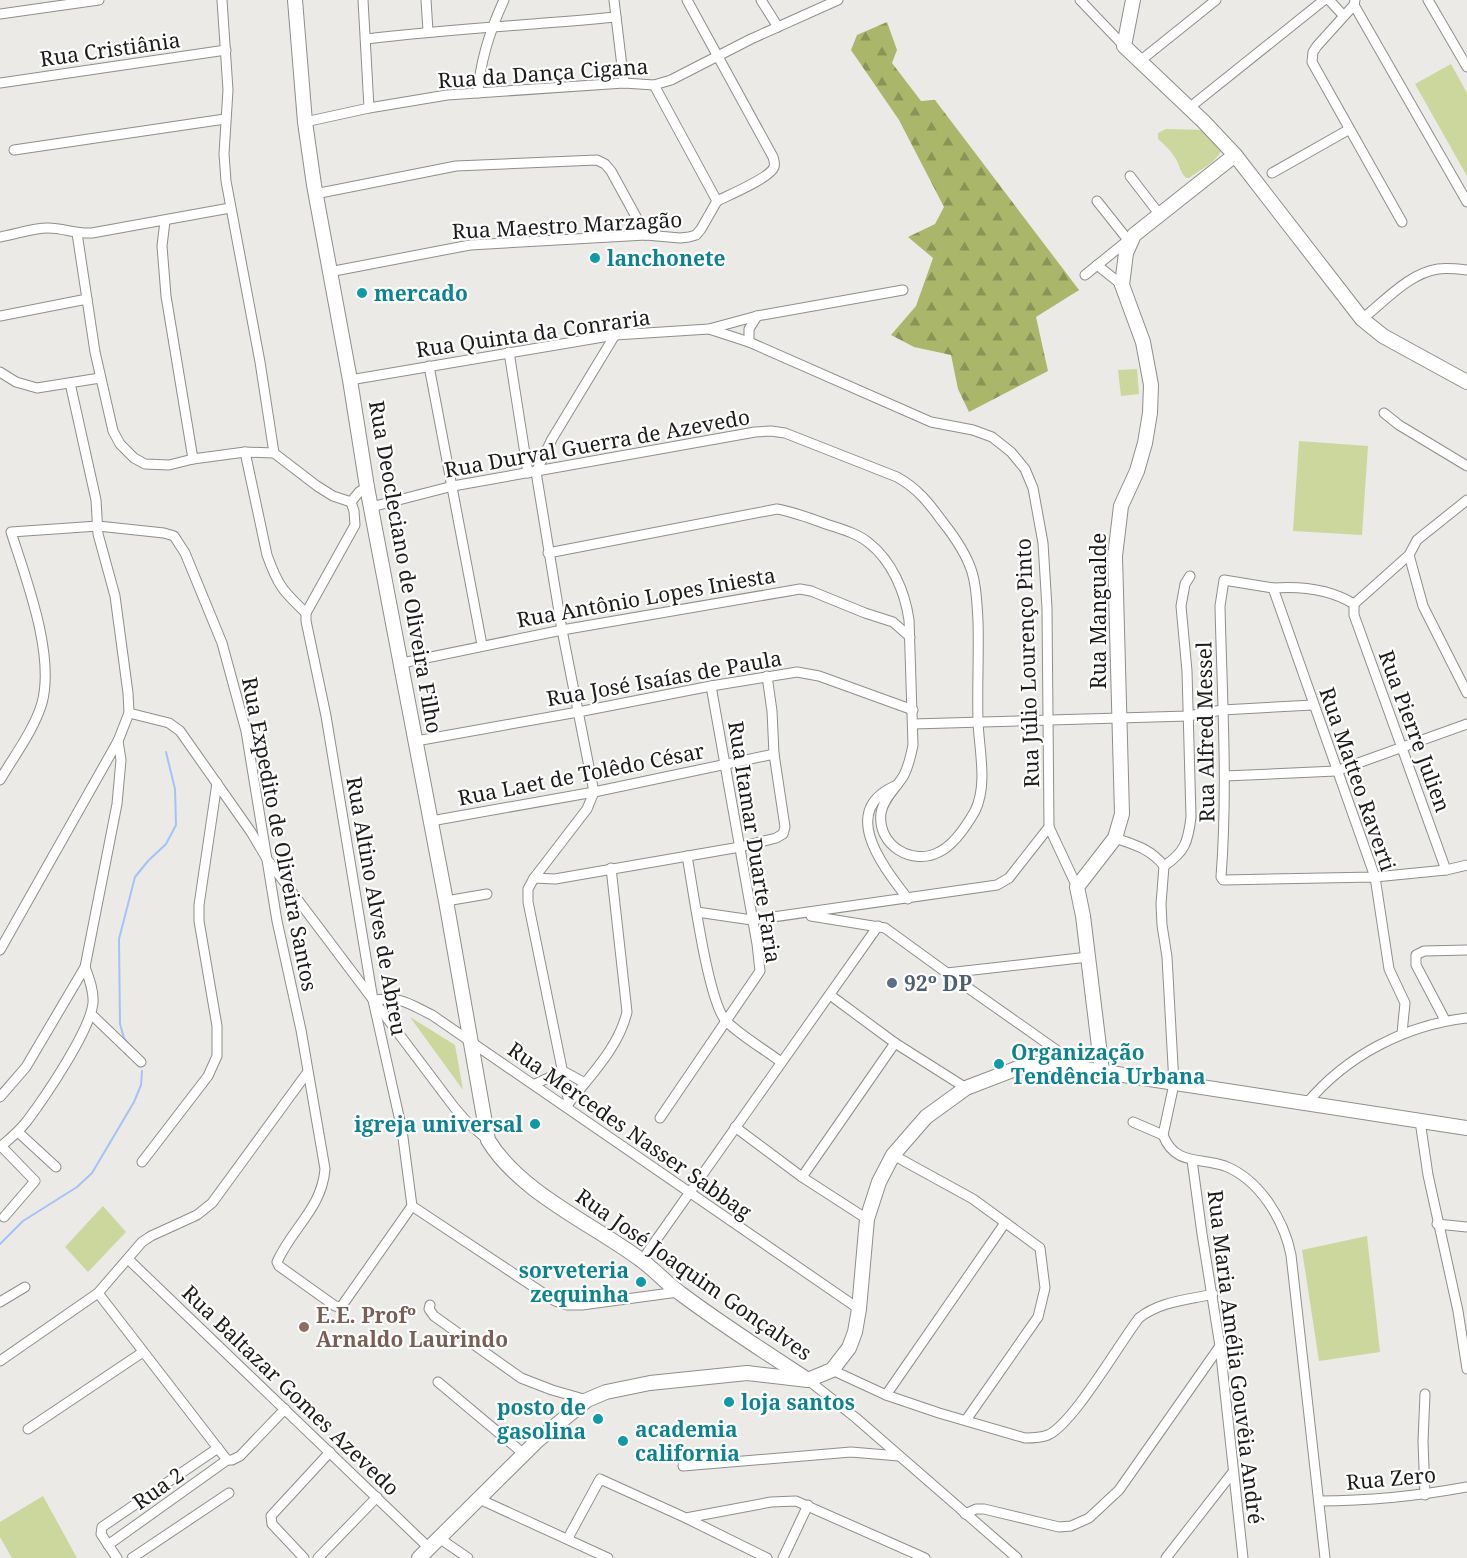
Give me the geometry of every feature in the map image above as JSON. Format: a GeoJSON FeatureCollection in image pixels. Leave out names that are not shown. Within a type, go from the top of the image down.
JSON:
{"type":"FeatureCollection","features":[{"type":"Feature","properties":{"kind":"street"},"geometry":{"type":"LineString","coordinates":[[0,14],[99,0]]}},
{"type":"Feature","properties":{"kind":"street"},"geometry":{"type":"LineString","coordinates":[[222,0],[228,90],[224,154],[230,208],[258,353],[274,453]]}},
{"type":"Feature","properties":{"kind":"street","name":"Rua Deocleciano de Oliveira Filho"},"geometry":{"type":"LineString","coordinates":[[295,0],[305,122],[315,195],[488,1140]]}},
{"type":"Feature","properties":{"kind":"street"},"geometry":{"type":"LineString","coordinates":[[363,0],[369,108]]}},
{"type":"Feature","properties":{"kind":"street"},"geometry":{"type":"LineString","coordinates":[[426,0],[428,31]]}},
{"type":"Feature","properties":{"kind":"street"},"geometry":{"type":"LineString","coordinates":[[493,0],[498,11]]}},
{"type":"Feature","properties":{"kind":"street"},"geometry":{"type":"LineString","coordinates":[[478,93],[480,71],[498,11],[504,0]]}},
{"type":"Feature","properties":{"kind":"street"},"geometry":{"type":"LineString","coordinates":[[614,0],[624,83]]}},
{"type":"Feature","properties":{"kind":"street"},"geometry":{"type":"LineString","coordinates":[[654,85],[717,201],[766,176],[774,169],[774,157],[687,0]]}},
{"type":"Feature","properties":{"kind":"street"},"geometry":{"type":"LineString","coordinates":[[761,0],[778,27]]}},
{"type":"Feature","properties":{"kind":"street","name":"Rua da Dança Cigana"},"geometry":{"type":"LineString","coordinates":[[305,122],[447,95],[624,83],[654,85],[671,80],[716,56],[838,0]]}},
{"type":"Feature","properties":{"kind":"street"},"geometry":{"type":"LineString","coordinates":[[1080,0],[1234,155],[1362,319],[1383,336],[1467,382]]}},
{"type":"Feature","properties":{"kind":"street"},"geometry":{"type":"LineString","coordinates":[[1124,46],[1133,0]]}},
{"type":"Feature","properties":{"kind":"street"},"geometry":{"type":"LineString","coordinates":[[1140,61],[1216,0]]}},
{"type":"Feature","properties":{"kind":"street"},"geometry":{"type":"LineString","coordinates":[[1189,108],[1324,0]]}},
{"type":"Feature","properties":{"kind":"street"},"geometry":{"type":"LineString","coordinates":[[1329,0],[1344,15]]}},
{"type":"Feature","properties":{"kind":"street"},"geometry":{"type":"LineString","coordinates":[[1428,0],[1467,67]]}},
{"type":"Feature","properties":{"kind":"street"},"geometry":{"type":"LineString","coordinates":[[1402,222],[1348,130],[1312,62],[1313,52],[1317,46],[1355,3],[1467,202]]}},
{"type":"Feature","properties":{"kind":"street"},"geometry":{"type":"LineString","coordinates":[[366,39],[428,31],[493,28],[616,17]]}},
{"type":"Feature","properties":{"kind":"street","name":"Rua Cristiânia"},"geometry":{"type":"LineString","coordinates":[[0,83],[226,50]]}},
{"type":"Feature","properties":{"kind":"street"},"geometry":{"type":"LineString","coordinates":[[14,150],[225,119]]}},
{"type":"Feature","properties":{"kind":"street"},"geometry":{"type":"LineString","coordinates":[[1272,173],[1348,130]]}},
{"type":"Feature","properties":{"kind":"street"},"geometry":{"type":"LineString","coordinates":[[1085,275],[1234,155]]}},
{"type":"Feature","properties":{"kind":"street"},"geometry":{"type":"LineString","coordinates":[[315,195],[456,166],[597,160],[611,171],[646,235]]}},
{"type":"Feature","properties":{"kind":"street"},"geometry":{"type":"LineString","coordinates":[[1130,176],[1160,215]]}},
{"type":"Feature","properties":{"kind":"street","name":"Rua Maestro Marzagão"},"geometry":{"type":"LineString","coordinates":[[329,273],[470,244],[646,235],[680,238],[696,235],[717,201]]}},
{"type":"Feature","properties":{"kind":"street"},"geometry":{"type":"LineString","coordinates":[[1097,201],[1131,238]]}},
{"type":"Feature","properties":{"kind":"street"},"geometry":{"type":"LineString","coordinates":[[0,237],[46,228],[61,229],[77,234],[92,233],[230,208]]}},
{"type":"Feature","properties":{"kind":"street"},"geometry":{"type":"LineString","coordinates":[[165,221],[162,246],[164,280],[193,459]]}},
{"type":"Feature","properties":{"kind":"street"},"geometry":{"type":"LineString","coordinates":[[77,234],[100,378],[113,431],[120,444],[134,458],[154,466],[245,452],[274,453],[317,486],[333,496],[351,502]]}},
{"type":"Feature","properties":{"kind":"street","name":"Rua Mangualde"},"geometry":{"type":"LineString","coordinates":[[1115,838],[1122,814],[1116,545],[1121,506],[1148,444],[1151,385],[1149,365],[1122,285],[1126,252],[1131,238]]}},
{"type":"Feature","properties":{"kind":"street"},"geometry":{"type":"LineString","coordinates":[[1097,266],[1122,285]]}},
{"type":"Feature","properties":{"kind":"street"},"geometry":{"type":"LineString","coordinates":[[1362,319],[1408,282],[1424,273],[1438,269],[1467,270]]}},
{"type":"Feature","properties":{"kind":"street","name":"Rua Quinta da Conraria"},"geometry":{"type":"LineString","coordinates":[[350,380],[615,335],[709,329],[757,316],[903,290]]}},
{"type":"Feature","properties":{"kind":"street"},"geometry":{"type":"LineString","coordinates":[[0,316],[87,299]]}},
{"type":"Feature","properties":{"kind":"street"},"geometry":{"type":"LineString","coordinates":[[749,342],[749,329],[757,316]]}},
{"type":"Feature","properties":{"kind":"street","name":"Rua Júlio Lourenço Pinto"},"geometry":{"type":"LineString","coordinates":[[709,329],[749,342],[931,422],[973,430],[992,437],[1011,452],[1025,469],[1033,488],[1043,543],[1049,720],[1049,827]]}},
{"type":"Feature","properties":{"kind":"street"},"geometry":{"type":"LineString","coordinates":[[532,473],[615,335]]}},
{"type":"Feature","properties":{"kind":"street"},"geometry":{"type":"LineString","coordinates":[[509,352],[594,792],[587,809],[528,889],[528,902],[568,1105]]}},
{"type":"Feature","properties":{"kind":"street"},"geometry":{"type":"LineString","coordinates":[[429,366],[482,645]]}},
{"type":"Feature","properties":{"kind":"street"},"geometry":{"type":"LineString","coordinates":[[0,372],[27,386],[37,388],[100,378]]}},
{"type":"Feature","properties":{"kind":"street"},"geometry":{"type":"LineString","coordinates":[[0,950],[117,741],[129,713],[117,612],[98,526],[96,500],[70,383]]}},
{"type":"Feature","properties":{"kind":"street"},"geometry":{"type":"LineString","coordinates":[[1384,413],[1399,425],[1467,466]]}},
{"type":"Feature","properties":{"kind":"street","name":"Rua Durval Guerra de Azevedo"},"geometry":{"type":"LineString","coordinates":[[371,507],[453,486],[771,430],[785,433],[897,477],[925,498],[948,528],[972,572],[977,594],[981,793],[975,810],[951,843],[940,852],[927,856],[913,857],[902,853],[884,834],[881,813],[883,805],[910,762],[914,724],[910,637],[907,602],[902,589],[881,554],[868,542],[834,526],[777,509],[548,552]]}},
{"type":"Feature","properties":{"kind":"street"},"geometry":{"type":"LineString","coordinates":[[245,452],[267,555],[277,582],[306,613],[355,525],[351,502]]}},
{"type":"Feature","properties":{"kind":"street"},"geometry":{"type":"LineString","coordinates":[[351,502],[359,492],[367,487]]}},
{"type":"Feature","properties":{"kind":"street"},"geometry":{"type":"LineString","coordinates":[[1273,588],[1297,587],[1318,590],[1354,604],[1409,555],[1417,540],[1467,500]]}},
{"type":"Feature","properties":{"kind":"street"},"geometry":{"type":"LineString","coordinates":[[355,525],[374,522]]}},
{"type":"Feature","properties":{"kind":"street","name":"Rua Expedito de Oliveira Santos"},"geometry":{"type":"LineString","coordinates":[[0,780],[33,724],[46,682],[38,625],[6,530],[98,526],[174,536],[185,553],[222,643],[246,731],[278,921],[301,1030],[325,1169],[324,1186],[316,1202],[277,1262],[279,1266],[335,1306],[344,1305],[412,1206]]}},
{"type":"Feature","properties":{"kind":"street"},"geometry":{"type":"LineString","coordinates":[[1409,555],[1423,606],[1467,693]]}},
{"type":"Feature","properties":{"kind":"street","name":"Rua Alfred Messel"},"geometry":{"type":"LineString","coordinates":[[1164,866],[1181,853],[1189,834],[1191,817],[1187,671],[1181,606],[1185,584],[1190,576]]}},
{"type":"Feature","properties":{"kind":"street","name":"Rua Alfred Messel"},"geometry":{"type":"LineString","coordinates":[[1273,588],[1224,580],[1221,590],[1219,710],[1225,776],[1221,877],[1224,881],[1375,877]]}},
{"type":"Feature","properties":{"kind":"street","name":"Rua Matteo Raverti"},"geometry":{"type":"LineString","coordinates":[[1273,588],[1375,877],[1389,969],[1405,1003],[1402,1033]]}},
{"type":"Feature","properties":{"kind":"street","name":"Rua Antônio Lopes Iniesta"},"geometry":{"type":"LineString","coordinates":[[402,663],[562,630],[800,589],[893,622],[910,637]]}},
{"type":"Feature","properties":{"kind":"street"},"geometry":{"type":"LineString","coordinates":[[893,622],[907,602]]}},
{"type":"Feature","properties":{"kind":"street","name":"Rua Pierre Julien"},"geometry":{"type":"LineString","coordinates":[[1354,604],[1354,615],[1446,870]]}},
{"type":"Feature","properties":{"kind":"street","name":"Rua Altino Alves de Abreu"},"geometry":{"type":"LineString","coordinates":[[306,613],[326,716],[373,1000],[402,1130],[412,1206]]}},
{"type":"Feature","properties":{"kind":"street","name":"Rua José Isaías de Paula"},"geometry":{"type":"LineString","coordinates":[[416,741],[797,672],[819,676],[913,710]]}},
{"type":"Feature","properties":{"kind":"street"},"geometry":{"type":"LineString","coordinates":[[534,878],[555,879],[740,847],[776,838],[785,831],[774,754],[772,711],[767,676]]}},
{"type":"Feature","properties":{"kind":"street","name":"Rua Itamar Duarte Faria"},"geometry":{"type":"LineString","coordinates":[[660,1118],[760,971],[711,686]]}},
{"type":"Feature","properties":{"kind":"street"},"geometry":{"type":"LineString","coordinates":[[914,724],[1188,716],[1219,710],[1313,705]]}},
{"type":"Feature","properties":{"kind":"street"},"geometry":{"type":"LineString","coordinates":[[129,713],[169,723],[180,731],[251,832],[267,859]]}},
{"type":"Feature","properties":{"kind":"street"},"geometry":{"type":"LineString","coordinates":[[1225,776],[1336,771],[1467,724]]}},
{"type":"Feature","properties":{"kind":"street"},"geometry":{"type":"LineString","coordinates":[[0,1097],[26,1067],[85,967],[117,804],[121,760],[117,741]]}},
{"type":"Feature","properties":{"kind":"street","name":"Rua Laet de Tolêdo César"},"geometry":{"type":"LineString","coordinates":[[431,821],[594,792],[774,754]]}},
{"type":"Feature","properties":{"kind":"street"},"geometry":{"type":"LineString","coordinates":[[142,1162],[208,1076],[217,1056],[217,1026],[199,921],[199,904],[217,783]]}},
{"type":"Feature","properties":{"kind":"street","name":"Rua Durval Guerra de Azevedo"},"geometry":{"type":"LineString","coordinates":[[897,785],[884,790],[871,805],[869,828],[881,862],[908,898]]}},
{"type":"Feature","properties":{"kind":"street"},"geometry":{"type":"LineString","coordinates":[[697,912],[752,920],[803,915],[997,885],[1004,882],[1049,827],[1077,887],[1102,1071]]}},
{"type":"Feature","properties":{"kind":"street"},"geometry":{"type":"LineString","coordinates":[[1077,887],[1115,838],[1150,852],[1164,866],[1161,915],[1167,957],[1174,1084],[1163,1135]]}},
{"type":"Feature","properties":{"kind":"street"},"geometry":{"type":"LineString","coordinates":[[687,856],[709,976],[718,1010],[726,1021],[781,1062]]}},
{"type":"Feature","properties":{"kind":"street","name":"Rua José Joaquim Gonçalves"},"geometry":{"type":"LineString","coordinates":[[267,859],[454,1107],[488,1140],[503,1161],[518,1175],[555,1203],[642,1260],[678,1292],[808,1380],[1017,1558]]}},
{"type":"Feature","properties":{"kind":"street"},"geometry":{"type":"LineString","coordinates":[[1375,877],[1446,870],[1467,865]]}},
{"type":"Feature","properties":{"kind":"street"},"geometry":{"type":"LineString","coordinates":[[568,1105],[616,1040],[624,1026],[627,1012],[611,868]]}},
{"type":"Feature","properties":{"kind":"street"},"geometry":{"type":"LineString","coordinates":[[446,902],[488,894]]}},
{"type":"Feature","properties":{"kind":"street"},"geometry":{"type":"LineString","coordinates":[[803,915],[885,928],[1081,1067]]}},
{"type":"Feature","properties":{"kind":"street"},"geometry":{"type":"LineString","coordinates":[[642,1260],[878,926]]}},
{"type":"Feature","properties":{"kind":"street"},"geometry":{"type":"LineString","coordinates":[[1445,1020],[1416,965],[1416,955],[1424,951],[1467,950]]}},
{"type":"Feature","properties":{"kind":"street"},"geometry":{"type":"LineString","coordinates":[[947,973],[1088,957]]}},
{"type":"Feature","properties":{"kind":"street"},"geometry":{"type":"LineString","coordinates":[[4,1217],[35,1181],[0,1147],[18,1132],[79,1040],[91,1014],[94,1000],[85,967]]}},
{"type":"Feature","properties":{"kind":"street"},"geometry":{"type":"LineString","coordinates":[[830,995],[895,1043],[966,1088]]}},
{"type":"Feature","properties":{"kind":"street","name":"Rua Mercedes Nasser Sabbag"},"geometry":{"type":"LineString","coordinates":[[373,1000],[393,998],[402,1000],[432,1015],[568,1105],[688,1193],[859,1309]]}},
{"type":"Feature","properties":{"kind":"street"},"geometry":{"type":"LineString","coordinates":[[91,1014],[141,1062]]}},
{"type":"Feature","properties":{"kind":"street"},"geometry":{"type":"LineString","coordinates":[[1307,1103],[1319,1088],[1378,1045],[1402,1033],[1445,1020],[1467,1018]]}},
{"type":"Feature","properties":{"kind":"street"},"geometry":{"type":"LineString","coordinates":[[802,1177],[895,1043]]}},
{"type":"Feature","properties":{"kind":"street"},"geometry":{"type":"LineString","coordinates":[[419,1558],[477,1498],[573,1410],[587,1400],[606,1392],[650,1383],[747,1373],[808,1380],[832,1370],[849,1348],[855,1332],[867,1219],[879,1182],[893,1155],[926,1117],[966,1088],[1018,1068],[1035,1064],[1081,1067],[1174,1084],[1467,1128]]}},
{"type":"Feature","properties":{"kind":"street"},"geometry":{"type":"LineString","coordinates":[[563,1071],[585,1083]]}},
{"type":"Feature","properties":{"kind":"street"},"geometry":{"type":"LineString","coordinates":[[535,1084],[563,1071]]}},
{"type":"Feature","properties":{"kind":"street"},"geometry":{"type":"LineString","coordinates":[[0,1361],[98,1293],[142,1242],[197,1215],[212,1203],[307,1073]]}},
{"type":"Feature","properties":{"kind":"street"},"geometry":{"type":"LineString","coordinates":[[1420,1121],[1437,1224],[1458,1311],[1467,1369]]}},
{"type":"Feature","properties":{"kind":"street"},"geometry":{"type":"LineString","coordinates":[[1134,1122],[1163,1135],[1172,1150],[1179,1155],[1192,1160],[1223,1165],[1237,1172],[1271,1206],[1288,1238],[1325,1558]]}},
{"type":"Feature","properties":{"kind":"street"},"geometry":{"type":"LineString","coordinates":[[735,1127],[802,1177],[867,1219]]}},
{"type":"Feature","properties":{"kind":"street"},"geometry":{"type":"LineString","coordinates":[[18,1132],[56,1167]]}},
{"type":"Feature","properties":{"kind":"street"},"geometry":{"type":"LineString","coordinates":[[893,1155],[956,1189],[1040,1248],[1045,1288],[1043,1304],[1038,1317],[966,1420]]}},
{"type":"Feature","properties":{"kind":"street","name":"Rua Maria Amélia Gouvêia André"},"geometry":{"type":"LineString","coordinates":[[1192,1160],[1220,1346],[1243,1558]]}},
{"type":"Feature","properties":{"kind":"street"},"geometry":{"type":"LineString","coordinates":[[412,1206],[555,1301],[567,1305],[678,1292]]}},
{"type":"Feature","properties":{"kind":"street"},"geometry":{"type":"LineString","coordinates":[[886,1395],[1005,1224]]}},
{"type":"Feature","properties":{"kind":"street"},"geometry":{"type":"LineString","coordinates":[[1437,1224],[1467,1227]]}},
{"type":"Feature","properties":{"kind":"street","name":"Rua Baltazar Gomes Azevedo"},"geometry":{"type":"LineString","coordinates":[[128,1259],[377,1497],[434,1542],[468,1558]]}},
{"type":"Feature","properties":{"kind":"street"},"geometry":{"type":"LineString","coordinates":[[0,1302],[25,1287]]}},
{"type":"Feature","properties":{"kind":"street"},"geometry":{"type":"LineString","coordinates":[[98,1293],[227,1460]]}},
{"type":"Feature","properties":{"kind":"street"},"geometry":{"type":"LineString","coordinates":[[832,1370],[886,1395],[939,1413],[1025,1438],[1047,1435],[1066,1421],[1139,1318],[1148,1310],[1160,1305],[1213,1294]]}},
{"type":"Feature","properties":{"kind":"street"},"geometry":{"type":"LineString","coordinates":[[430,1305],[429,1309],[434,1316],[521,1378],[587,1400]]}},
{"type":"Feature","properties":{"kind":"street"},"geometry":{"type":"LineString","coordinates":[[965,1514],[976,1509],[984,1509],[1059,1527],[1071,1526],[1089,1518],[1107,1503],[1132,1474],[1220,1346]]}},
{"type":"Feature","properties":{"kind":"street"},"geometry":{"type":"LineString","coordinates":[[28,1429],[143,1352]]}},
{"type":"Feature","properties":{"kind":"street"},"geometry":{"type":"LineString","coordinates":[[438,1382],[525,1454]]}},
{"type":"Feature","properties":{"kind":"street"},"geometry":{"type":"LineString","coordinates":[[1425,1394],[1423,1441],[1425,1495]]}},
{"type":"Feature","properties":{"kind":"street","name":"Rua 2"},"geometry":{"type":"LineString","coordinates":[[108,1545],[227,1460],[240,1456],[285,1409]]}},
{"type":"Feature","properties":{"kind":"street"},"geometry":{"type":"LineString","coordinates":[[117,1558],[100,1531],[102,1527],[218,1448]]}},
{"type":"Feature","properties":{"kind":"street"},"geometry":{"type":"LineString","coordinates":[[304,1558],[272,1524],[271,1516],[330,1452]]}},
{"type":"Feature","properties":{"kind":"street"},"geometry":{"type":"LineString","coordinates":[[683,1466],[851,1452],[899,1456]]}},
{"type":"Feature","properties":{"kind":"street"},"geometry":{"type":"LineString","coordinates":[[1166,1558],[1233,1472]]}},
{"type":"Feature","properties":{"kind":"street"},"geometry":{"type":"LineString","coordinates":[[568,1538],[600,1479],[767,1558]]}},
{"type":"Feature","properties":{"kind":"street","name":"Rua Zero"},"geometry":{"type":"LineString","coordinates":[[1319,1501],[1425,1495],[1467,1487]]}},
{"type":"Feature","properties":{"kind":"street","name":"Rua 2"},"geometry":{"type":"LineString","coordinates":[[132,1558],[229,1493]]}},
{"type":"Feature","properties":{"kind":"street"},"geometry":{"type":"LineString","coordinates":[[318,1558],[377,1497]]}},
{"type":"Feature","properties":{"kind":"street"},"geometry":{"type":"LineString","coordinates":[[477,1498],[568,1538],[595,1555],[608,1558]]}},
{"type":"Feature","properties":{"kind":"street"},"geometry":{"type":"LineString","coordinates":[[686,1518],[783,1501],[796,1501],[925,1558]]}},
{"type":"Feature","properties":{"kind":"street"},"geometry":{"type":"LineString","coordinates":[[783,1558],[807,1505]]}},
{"type":"Feature","properties":{"kind":"green space"},"geometry":{"type":"Polygon","coordinates":[[[887,22],[897,50],[892,63],[921,101],[935,100],[1079,290],[1036,317],[1048,371],[969,412],[958,389],[951,355],[914,347],[891,335],[916,306],[933,258],[908,237],[935,224],[944,207],[899,120],[851,50],[857,35],[887,22]]]}},
{"type":"Feature","properties":{"kind":"green space"},"geometry":{"type":"Polygon","coordinates":[[[1451,64],[1467,93],[1467,176],[1415,84],[1451,64]]]}},
{"type":"Feature","properties":{"kind":"green space"},"geometry":{"type":"Polygon","coordinates":[[[1166,129],[1204,130],[1217,138],[1221,151],[1207,166],[1186,178],[1174,156],[1158,139],[1158,133],[1166,129]]]}},
{"type":"Feature","properties":{"kind":"green space"},"geometry":{"type":"Polygon","coordinates":[[[1137,369],[1139,394],[1121,396],[1118,370],[1137,369]]]}},
{"type":"Feature","properties":{"kind":"green space"},"geometry":{"type":"Polygon","coordinates":[[[1299,441],[1368,446],[1362,535],[1293,531],[1299,441]]]}},
{"type":"Feature","properties":{"kind":"green space"},"geometry":{"type":"Polygon","coordinates":[[[410,1017],[455,1045],[463,1090],[410,1017]]]}},
{"type":"Feature","properties":{"kind":"green space"},"geometry":{"type":"Polygon","coordinates":[[[103,1206],[126,1232],[88,1272],[65,1247],[103,1206]]]}},
{"type":"Feature","properties":{"kind":"green space"},"geometry":{"type":"Polygon","coordinates":[[[1367,1236],[1380,1352],[1319,1361],[1302,1250],[1367,1236]]]}},
{"type":"Feature","properties":{"kind":"green space"},"geometry":{"type":"Polygon","coordinates":[[[43,1496],[77,1558],[12,1558],[0,1537],[0,1522],[43,1496]]]}},
{"type":"Feature","properties":{"kind":"waterway"},"geometry":{"type":"LineString","coordinates":[[129,1045],[124,1038],[120,1024],[119,939],[135,877],[166,844],[176,825],[175,789],[166,752]]}},
{"type":"Feature","properties":{"kind":"waterway"},"geometry":{"type":"LineString","coordinates":[[0,1244],[23,1221],[77,1187],[92,1173],[134,1102],[141,1085],[142,1071]]}},
{"type":"Feature","properties":{"kind":"place","name":"lanchonete"},"geometry":{"type":"Point","coordinates":[595,258]}},
{"type":"Feature","properties":{"kind":"place","name":"mercado"},"geometry":{"type":"Point","coordinates":[362,293]}},
{"type":"Feature","properties":{"kind":"place","name":"92º DP"},"geometry":{"type":"Point","coordinates":[892,983]}},
{"type":"Feature","properties":{"kind":"place","name":"Organização Tendência Urbana"},"geometry":{"type":"Point","coordinates":[999,1064]}},
{"type":"Feature","properties":{"kind":"place","name":"igreja universal"},"geometry":{"type":"Point","coordinates":[535,1124]}},
{"type":"Feature","properties":{"kind":"place","name":"sorveteria zequinha"},"geometry":{"type":"Point","coordinates":[641,1282]}},
{"type":"Feature","properties":{"kind":"place","name":"E.E. Profº Arnaldo Laurindo"},"geometry":{"type":"Point","coordinates":[304,1327]}},
{"type":"Feature","properties":{"kind":"place","name":"loja santos"},"geometry":{"type":"Point","coordinates":[729,1402]}},
{"type":"Feature","properties":{"kind":"place","name":"posto de gasolina"},"geometry":{"type":"Point","coordinates":[598,1419]}},
{"type":"Feature","properties":{"kind":"place","name":"academia california"},"geometry":{"type":"Point","coordinates":[623,1441]}}]}
